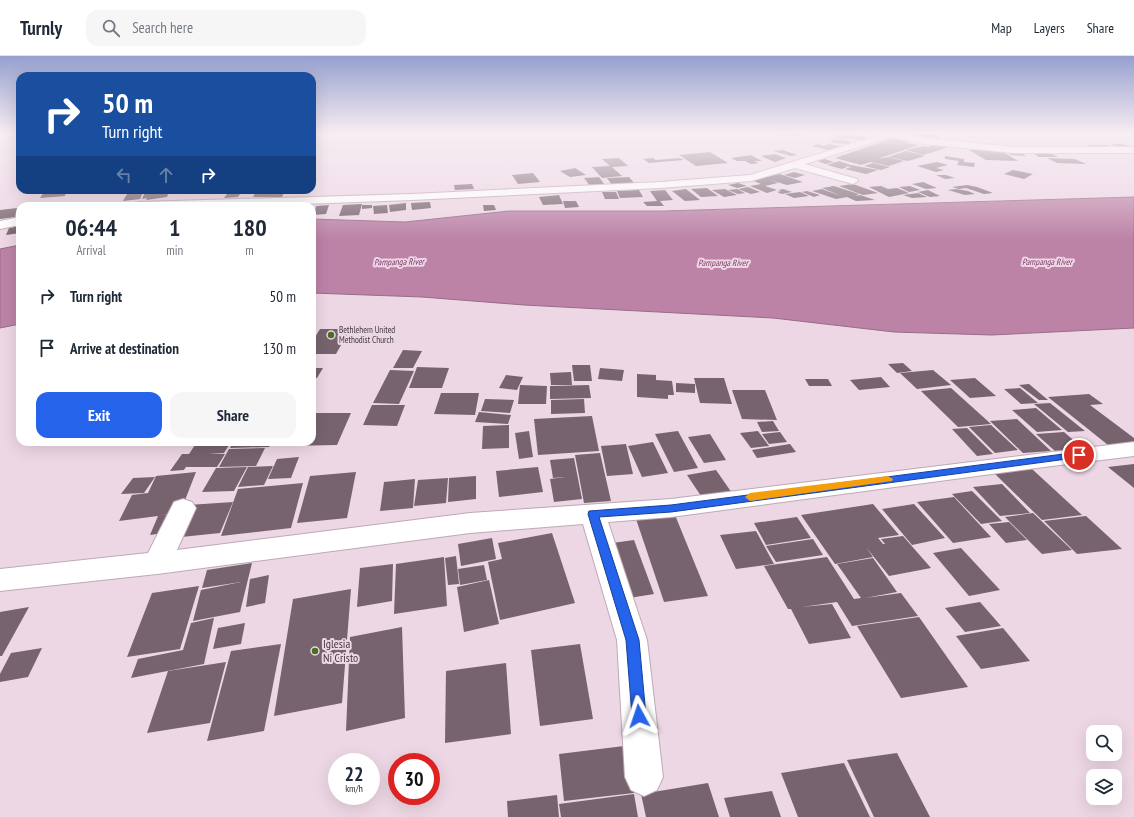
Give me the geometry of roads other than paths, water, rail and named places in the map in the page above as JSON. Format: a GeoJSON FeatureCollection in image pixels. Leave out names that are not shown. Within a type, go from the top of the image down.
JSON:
{"type":"FeatureCollection","features":[{"type":"Feature","properties":{"kind":"street"},"geometry":{"type":"LineString","coordinates":[[260,202],[412,197],[660,185],[751,178],[780,170]]}},
{"type":"Feature","properties":{"kind":"street"},"geometry":{"type":"LineString","coordinates":[[812,170],[853,181]]}},
{"type":"Feature","properties":{"kind":"street"},"geometry":{"type":"LineString","coordinates":[[0,225],[16,222]]}},
{"type":"Feature","properties":{"kind":"street"},"geometry":{"type":"LineString","coordinates":[[0,580],[156,563],[470,523],[671,508],[1044,459],[1134,449]]}},
{"type":"Feature","properties":{"kind":"street"},"geometry":{"type":"LineString","coordinates":[[156,563],[183,508]]}},
{"type":"Feature","properties":{"kind":"street"},"geometry":{"type":"LineString","coordinates":[[593,514],[632,640],[644,777]]}},
{"type":"Feature","properties":{"kind":"water","name":"Pampanga River"},"geometry":{"type":"Polygon","coordinates":[[[1134,197],[1134,328],[992,335],[894,332],[773,318],[524,305],[422,297],[316,293],[316,219],[405,222],[509,211],[663,211],[1134,197]]]}},
{"type":"Feature","properties":{"kind":"water"},"geometry":{"type":"Polygon","coordinates":[[[16,246],[16,325],[0,328],[0,249],[16,246]]]}},
{"type":"Feature","properties":{"kind":"place","name":"Bethlehem United Methodist Church"},"geometry":{"type":"Point","coordinates":[331,335]}},
{"type":"Feature","properties":{"kind":"place","name":"Iglesia Ni Cristo"},"geometry":{"type":"Point","coordinates":[315,651]}}]}
